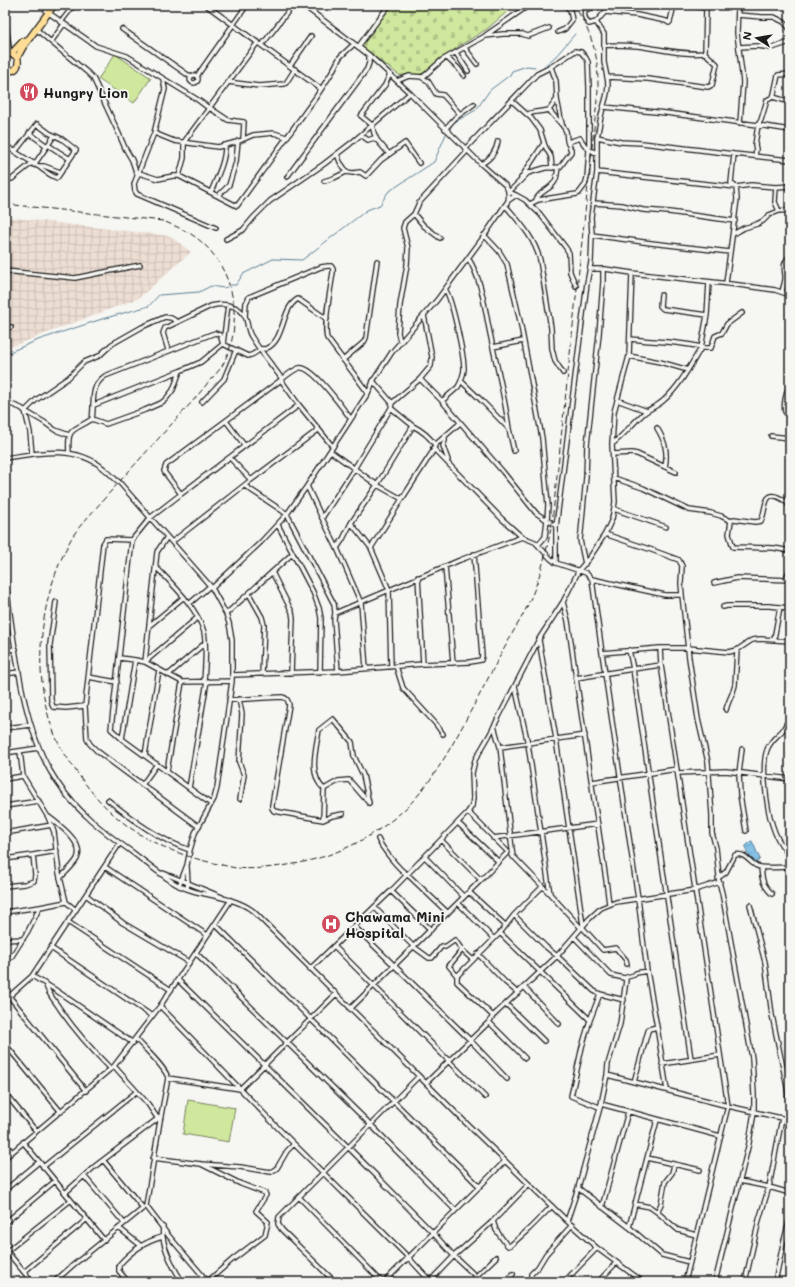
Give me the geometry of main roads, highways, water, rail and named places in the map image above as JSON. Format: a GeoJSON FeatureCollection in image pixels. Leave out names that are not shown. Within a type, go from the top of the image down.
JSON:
{"type":"FeatureCollection","features":[{"type":"Feature","properties":{"kind":"highway"},"geometry":{"type":"LineString","coordinates":[[7,71],[15,69],[18,66],[17,58],[50,5]]}},
{"type":"Feature","properties":{"kind":"highway"},"geometry":{"type":"LineString","coordinates":[[17,58],[9,55],[18,47],[54,5]]}},
{"type":"Feature","properties":{"kind":"water"},"geometry":{"type":"Polygon","coordinates":[[[751,841],[760,859],[755,864],[747,853],[745,847],[751,841]]]}},
{"type":"Feature","properties":{"kind":"waterway"},"geometry":{"type":"LineString","coordinates":[[543,67],[556,56],[575,34]]}},
{"type":"Feature","properties":{"kind":"waterway"},"geometry":{"type":"LineString","coordinates":[[231,285],[236,285],[243,274],[273,259],[302,260],[367,210],[380,205],[388,192],[434,162],[446,134],[453,123],[476,110],[490,90],[510,75],[512,71],[527,66],[535,67]]}},
{"type":"Feature","properties":{"kind":"waterway"},"geometry":{"type":"LineString","coordinates":[[5,354],[38,340],[102,319],[149,306],[159,295],[199,292],[211,286],[223,288],[227,287]]}},
{"type":"Feature","properties":{"kind":"railway"},"geometry":{"type":"LineString","coordinates":[[5,204],[163,221],[181,229],[198,239],[211,251],[221,265],[228,281],[234,315],[233,333],[229,350],[221,368],[75,532],[58,568],[44,617],[41,643],[41,669],[44,694],[49,719],[58,742],[89,789],[104,805],[135,831],[171,850],[213,863],[243,869],[265,868],[310,861],[340,851],[380,829],[405,809],[417,797],[437,770],[455,740],[524,613],[543,563],[552,523],[598,91],[597,64],[594,48],[586,26],[574,5]]}},
{"type":"Feature","properties":{"kind":"place","name":"Hungry Lion"},"geometry":{"type":"Point","coordinates":[29,92]}},
{"type":"Feature","properties":{"kind":"place","name":"Chawama Mini Hospital"},"geometry":{"type":"Point","coordinates":[331,924]}}]}
